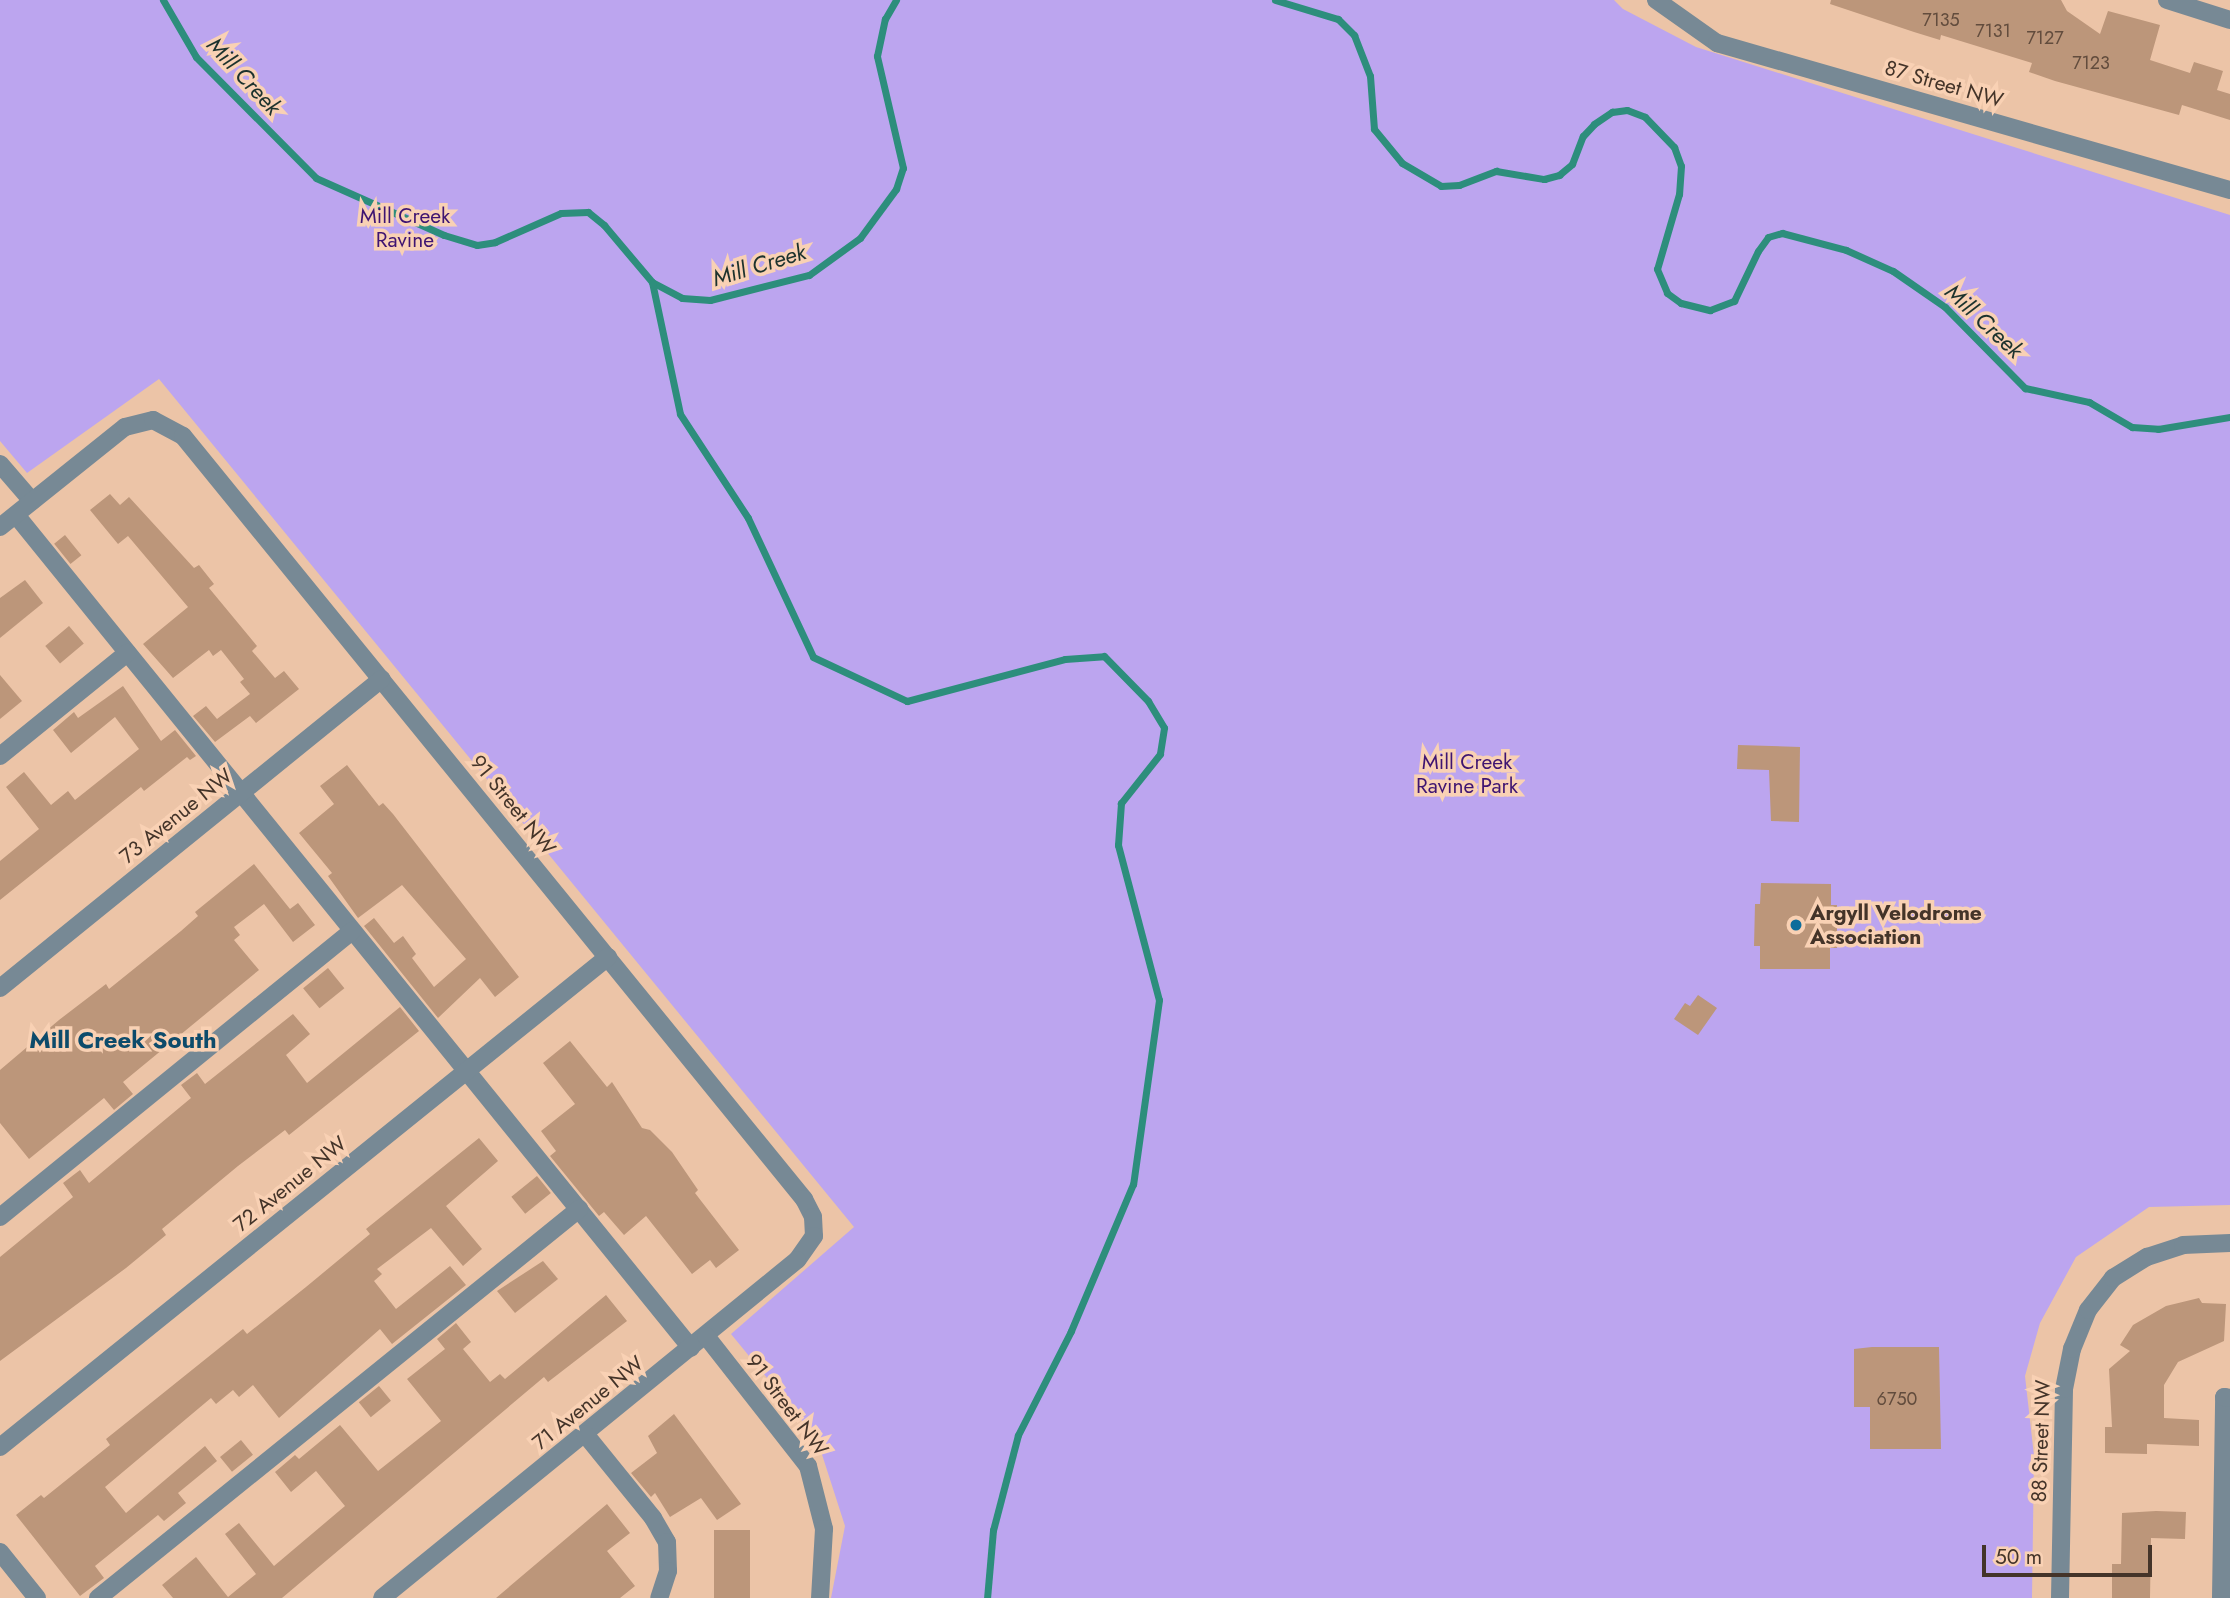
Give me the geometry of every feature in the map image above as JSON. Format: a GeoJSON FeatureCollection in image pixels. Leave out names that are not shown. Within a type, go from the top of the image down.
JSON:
{"type":"FeatureCollection","features":[{"type":"Feature","properties":{"kind":"street","name":"87 Street NW"},"geometry":{"type":"LineString","coordinates":[[1656,0],[1717,43],[2230,190]]}},
{"type":"Feature","properties":{"kind":"street"},"geometry":{"type":"LineString","coordinates":[[2166,0],[2230,20]]}},
{"type":"Feature","properties":{"kind":"street","name":"91 Street NW"},"geometry":{"type":"LineString","coordinates":[[32,501],[125,427],[153,421],[174,428],[191,443],[804,1199],[813,1217],[814,1236]]}},
{"type":"Feature","properties":{"kind":"street"},"geometry":{"type":"LineString","coordinates":[[0,464],[32,501],[0,527]]}},
{"type":"Feature","properties":{"kind":"street","name":"91 Street NW"},"geometry":{"type":"LineString","coordinates":[[16,515],[579,1209],[808,1466],[822,1513],[825,1549],[820,1598]]}},
{"type":"Feature","properties":{"kind":"street"},"geometry":{"type":"LineString","coordinates":[[0,755],[127,653]]}},
{"type":"Feature","properties":{"kind":"street","name":"73 Avenue NW"},"geometry":{"type":"LineString","coordinates":[[0,988],[381,680]]}},
{"type":"Feature","properties":{"kind":"street"},"geometry":{"type":"LineString","coordinates":[[0,1217],[352,931]]}},
{"type":"Feature","properties":{"kind":"street","name":"72 Avenue NW"},"geometry":{"type":"LineString","coordinates":[[0,1447],[608,957]]}},
{"type":"Feature","properties":{"kind":"street"},"geometry":{"type":"LineString","coordinates":[[98,1598],[579,1209]]}},
{"type":"Feature","properties":{"kind":"street","name":"71 Avenue NW"},"geometry":{"type":"LineString","coordinates":[[382,1598],[806,1252],[814,1236]]}},
{"type":"Feature","properties":{"kind":"street","name":"88 Street NW"},"geometry":{"type":"LineString","coordinates":[[2060,1598],[2066,1379],[2079,1329],[2099,1292],[2129,1266],[2164,1250],[2230,1243]]}},
{"type":"Feature","properties":{"kind":"street"},"geometry":{"type":"LineString","coordinates":[[2221,1598],[2224,1398],[2230,1398]]}},
{"type":"Feature","properties":{"kind":"street"},"geometry":{"type":"LineString","coordinates":[[584,1434],[653,1518],[667,1542],[668,1571],[659,1598]]}},
{"type":"Feature","properties":{"kind":"street"},"geometry":{"type":"LineString","coordinates":[[0,1552],[37,1598]]}},
{"type":"Feature","properties":{"kind":"green space","name":"Mill Creek Ravine Park"},"geometry":{"type":"Polygon","coordinates":[[[0,0],[1614,0],[1623,9],[1696,47],[2230,215],[2230,1205],[2149,1207],[2076,1257],[2040,1323],[2025,1376],[2034,1456],[2032,1598],[831,1598],[845,1526],[817,1439],[731,1334],[854,1227],[159,379],[27,473],[0,441],[0,0]]]}},
{"type":"Feature","properties":{"kind":"building"},"geometry":{"type":"Polygon","coordinates":[[[1831,0],[2061,0],[2067,11],[2100,34],[2108,11],[2160,25],[2150,60],[2190,73],[2194,62],[2223,71],[2217,90],[2230,94],[2230,120],[2182,105],[2179,115],[2055,81],[2029,72],[2032,63],[1941,35],[1940,40],[1914,32],[1830,4],[1831,0]]]}},
{"type":"Feature","properties":{"kind":"building"},"geometry":{"type":"Polygon","coordinates":[[[110,494],[120,505],[129,497],[194,568],[199,565],[214,584],[209,588],[257,646],[252,651],[275,678],[284,671],[299,689],[256,723],[250,716],[215,742],[193,716],[206,706],[217,719],[250,694],[240,682],[244,679],[221,650],[213,656],[209,650],[173,678],[143,644],[188,607],[128,536],[118,544],[90,510],[110,494]]]}},
{"type":"Feature","properties":{"kind":"building"},"geometry":{"type":"Polygon","coordinates":[[[65,535],[81,555],[70,564],[54,544],[65,535]]]}},
{"type":"Feature","properties":{"kind":"building"},"geometry":{"type":"Polygon","coordinates":[[[25,580],[43,603],[0,638],[0,598],[25,580]]]}},
{"type":"Feature","properties":{"kind":"building"},"geometry":{"type":"Polygon","coordinates":[[[69,626],[84,644],[60,664],[45,646],[69,626]]]}},
{"type":"Feature","properties":{"kind":"building"},"geometry":{"type":"Polygon","coordinates":[[[0,675],[22,701],[0,719],[0,675]]]}},
{"type":"Feature","properties":{"kind":"building"},"geometry":{"type":"Polygon","coordinates":[[[123,686],[161,741],[175,730],[196,756],[190,760],[187,757],[144,791],[141,787],[0,900],[0,861],[39,829],[6,787],[24,772],[51,805],[68,791],[75,800],[139,749],[115,717],[71,753],[53,730],[74,712],[78,718],[123,686]]]}},
{"type":"Feature","properties":{"kind":"building"},"geometry":{"type":"Polygon","coordinates":[[[1738,745],[1800,747],[1799,822],[1771,821],[1769,770],[1737,769],[1738,745]]]}},
{"type":"Feature","properties":{"kind":"building"},"geometry":{"type":"Polygon","coordinates":[[[347,765],[379,806],[383,803],[393,814],[519,977],[495,997],[480,978],[438,1018],[364,926],[374,918],[394,943],[403,936],[416,954],[412,958],[434,987],[466,959],[402,885],[358,918],[328,876],[332,873],[299,833],[334,804],[320,786],[347,765]]]}},
{"type":"Feature","properties":{"kind":"building"},"geometry":{"type":"Polygon","coordinates":[[[254,864],[290,909],[298,903],[315,925],[293,942],[264,904],[234,927],[240,935],[234,940],[259,970],[123,1082],[133,1094],[114,1110],[104,1098],[29,1159],[0,1123],[0,1070],[59,1020],[106,984],[109,989],[181,931],[198,916],[195,912],[254,864]]]}},
{"type":"Feature","properties":{"kind":"building","name":"Argyll Velodrome Association"},"geometry":{"type":"Polygon","coordinates":[[[1761,883],[1831,884],[1831,905],[1837,905],[1837,948],[1830,948],[1830,969],[1760,969],[1760,946],[1754,946],[1755,904],[1760,904],[1761,883]]]}},
{"type":"Feature","properties":{"kind":"building"},"geometry":{"type":"Polygon","coordinates":[[[328,968],[344,988],[319,1008],[303,988],[328,968]]]}},
{"type":"Feature","properties":{"kind":"building"},"geometry":{"type":"Polygon","coordinates":[[[1698,995],[1717,1008],[1698,1035],[1674,1019],[1685,1003],[1690,1006],[1698,995]]]}},
{"type":"Feature","properties":{"kind":"building"},"geometry":{"type":"Polygon","coordinates":[[[400,1007],[419,1031],[289,1135],[285,1130],[238,1166],[162,1229],[166,1235],[126,1268],[0,1361],[0,1257],[73,1197],[63,1183],[80,1170],[89,1183],[191,1098],[181,1085],[197,1073],[205,1084],[293,1014],[310,1034],[286,1055],[307,1083],[400,1007]]]}},
{"type":"Feature","properties":{"kind":"building"},"geometry":{"type":"Polygon","coordinates":[[[570,1041],[607,1087],[612,1082],[642,1128],[650,1130],[672,1152],[698,1190],[695,1193],[739,1250],[716,1268],[710,1260],[692,1274],[646,1216],[624,1235],[604,1212],[599,1216],[550,1156],[556,1151],[541,1131],[575,1104],[543,1063],[570,1041]]]}},
{"type":"Feature","properties":{"kind":"building"},"geometry":{"type":"Polygon","coordinates":[[[479,1138],[498,1161],[446,1206],[482,1249],[463,1266],[431,1228],[377,1269],[382,1274],[374,1281],[396,1309],[450,1266],[466,1285],[392,1344],[380,1329],[279,1418],[253,1385],[239,1397],[233,1390],[216,1404],[211,1398],[105,1487],[126,1513],[205,1446],[217,1461],[178,1493],[186,1503],[164,1521],[158,1515],[95,1566],[104,1578],[80,1596],[16,1515],[41,1495],[44,1498],[110,1445],[106,1439],[243,1329],[247,1334],[306,1287],[370,1234],[366,1229],[479,1138]]]}},
{"type":"Feature","properties":{"kind":"building"},"geometry":{"type":"Polygon","coordinates":[[[537,1176],[551,1193],[525,1214],[511,1197],[537,1176]]]}},
{"type":"Feature","properties":{"kind":"building"},"geometry":{"type":"Polygon","coordinates":[[[543,1261],[558,1279],[515,1313],[497,1291],[543,1261]]]}},
{"type":"Feature","properties":{"kind":"building"},"geometry":{"type":"Polygon","coordinates":[[[606,1295],[627,1321],[548,1382],[544,1377],[282,1598],[173,1598],[162,1585],[196,1557],[228,1597],[256,1574],[225,1534],[239,1523],[274,1566],[345,1506],[316,1471],[291,1492],[275,1472],[295,1455],[299,1459],[340,1425],[378,1471],[441,1421],[407,1379],[445,1349],[437,1339],[456,1323],[471,1342],[463,1349],[490,1382],[500,1374],[505,1379],[606,1295]]]}},
{"type":"Feature","properties":{"kind":"building"},"geometry":{"type":"Polygon","coordinates":[[[2199,1298],[2202,1303],[2226,1304],[2224,1341],[2178,1362],[2164,1385],[2164,1418],[2199,1420],[2199,1446],[2147,1444],[2147,1454],[2105,1453],[2105,1427],[2112,1427],[2109,1369],[2130,1351],[2120,1345],[2133,1325],[2166,1306],[2199,1298]]]}},
{"type":"Feature","properties":{"kind":"building"},"geometry":{"type":"Polygon","coordinates":[[[1939,1347],[1941,1449],[1870,1449],[1870,1407],[1854,1407],[1854,1349],[1939,1347]]]}},
{"type":"Feature","properties":{"kind":"building"},"geometry":{"type":"Polygon","coordinates":[[[379,1386],[391,1401],[371,1417],[359,1402],[379,1386]]]}},
{"type":"Feature","properties":{"kind":"building"},"geometry":{"type":"Polygon","coordinates":[[[674,1414],[741,1504],[717,1520],[701,1498],[670,1517],[655,1493],[651,1497],[631,1473],[657,1453],[648,1436],[674,1414]]]}},
{"type":"Feature","properties":{"kind":"building"},"geometry":{"type":"Polygon","coordinates":[[[241,1440],[253,1455],[232,1472],[220,1457],[241,1440]]]}},
{"type":"Feature","properties":{"kind":"building"},"geometry":{"type":"Polygon","coordinates":[[[607,1504],[630,1533],[607,1551],[635,1586],[620,1598],[496,1598],[607,1504]]]}},
{"type":"Feature","properties":{"kind":"building"},"geometry":{"type":"Polygon","coordinates":[[[2186,1512],[2185,1539],[2151,1538],[2150,1598],[2112,1598],[2112,1564],[2121,1564],[2122,1513],[2186,1512]]]}},
{"type":"Feature","properties":{"kind":"building"},"geometry":{"type":"Polygon","coordinates":[[[714,1530],[750,1530],[750,1598],[714,1598],[714,1530]]]}},
{"type":"Feature","properties":{"kind":"waterway","name":"Mill Creek"},"geometry":{"type":"LineString","coordinates":[[163,0],[196,57],[316,178],[444,235],[477,245],[495,242],[561,213],[588,212],[604,225],[652,282],[682,298],[710,300],[809,275],[860,238],[896,189],[903,168],[877,56],[885,19],[896,0]]}},
{"type":"Feature","properties":{"kind":"waterway","name":"Mill Creek"},"geometry":{"type":"LineString","coordinates":[[1275,0],[1338,19],[1354,35],[1370,76],[1374,129],[1402,163],[1441,186],[1459,185],[1496,171],[1544,179],[1559,175],[1572,164],[1583,136],[1594,124],[1612,112],[1627,110],[1645,117],[1674,147],[1681,166],[1679,194],[1657,269],[1667,293],[1681,303],[1710,310],[1734,301],[1758,251],[1768,237],[1782,233],[1846,250],[1893,271],[1945,307],[2025,388],[2089,402],[2132,427],[2158,429],[2230,417]]}},
{"type":"Feature","properties":{"kind":"waterway"},"geometry":{"type":"LineString","coordinates":[[652,282],[680,414],[748,518],[813,657],[907,701],[1065,659],[1104,656],[1148,701],[1164,728],[1160,754],[1121,803],[1118,845],[1159,1000],[1133,1184],[1071,1331],[1018,1435],[993,1530],[987,1598]]}},
{"type":"Feature","properties":{"kind":"place","name":"Argyll Velodrome Association"},"geometry":{"type":"Point","coordinates":[1796,925]}},
{"type":"Feature","properties":{"kind":"district","name":"Mill Creek South"},"geometry":{"type":"Point","coordinates":[123,1040]}},
{"type":"Feature","properties":{"kind":"park label","name":"Mill Creek Ravine"},"geometry":{"type":"Point","coordinates":[405,228]}}]}
